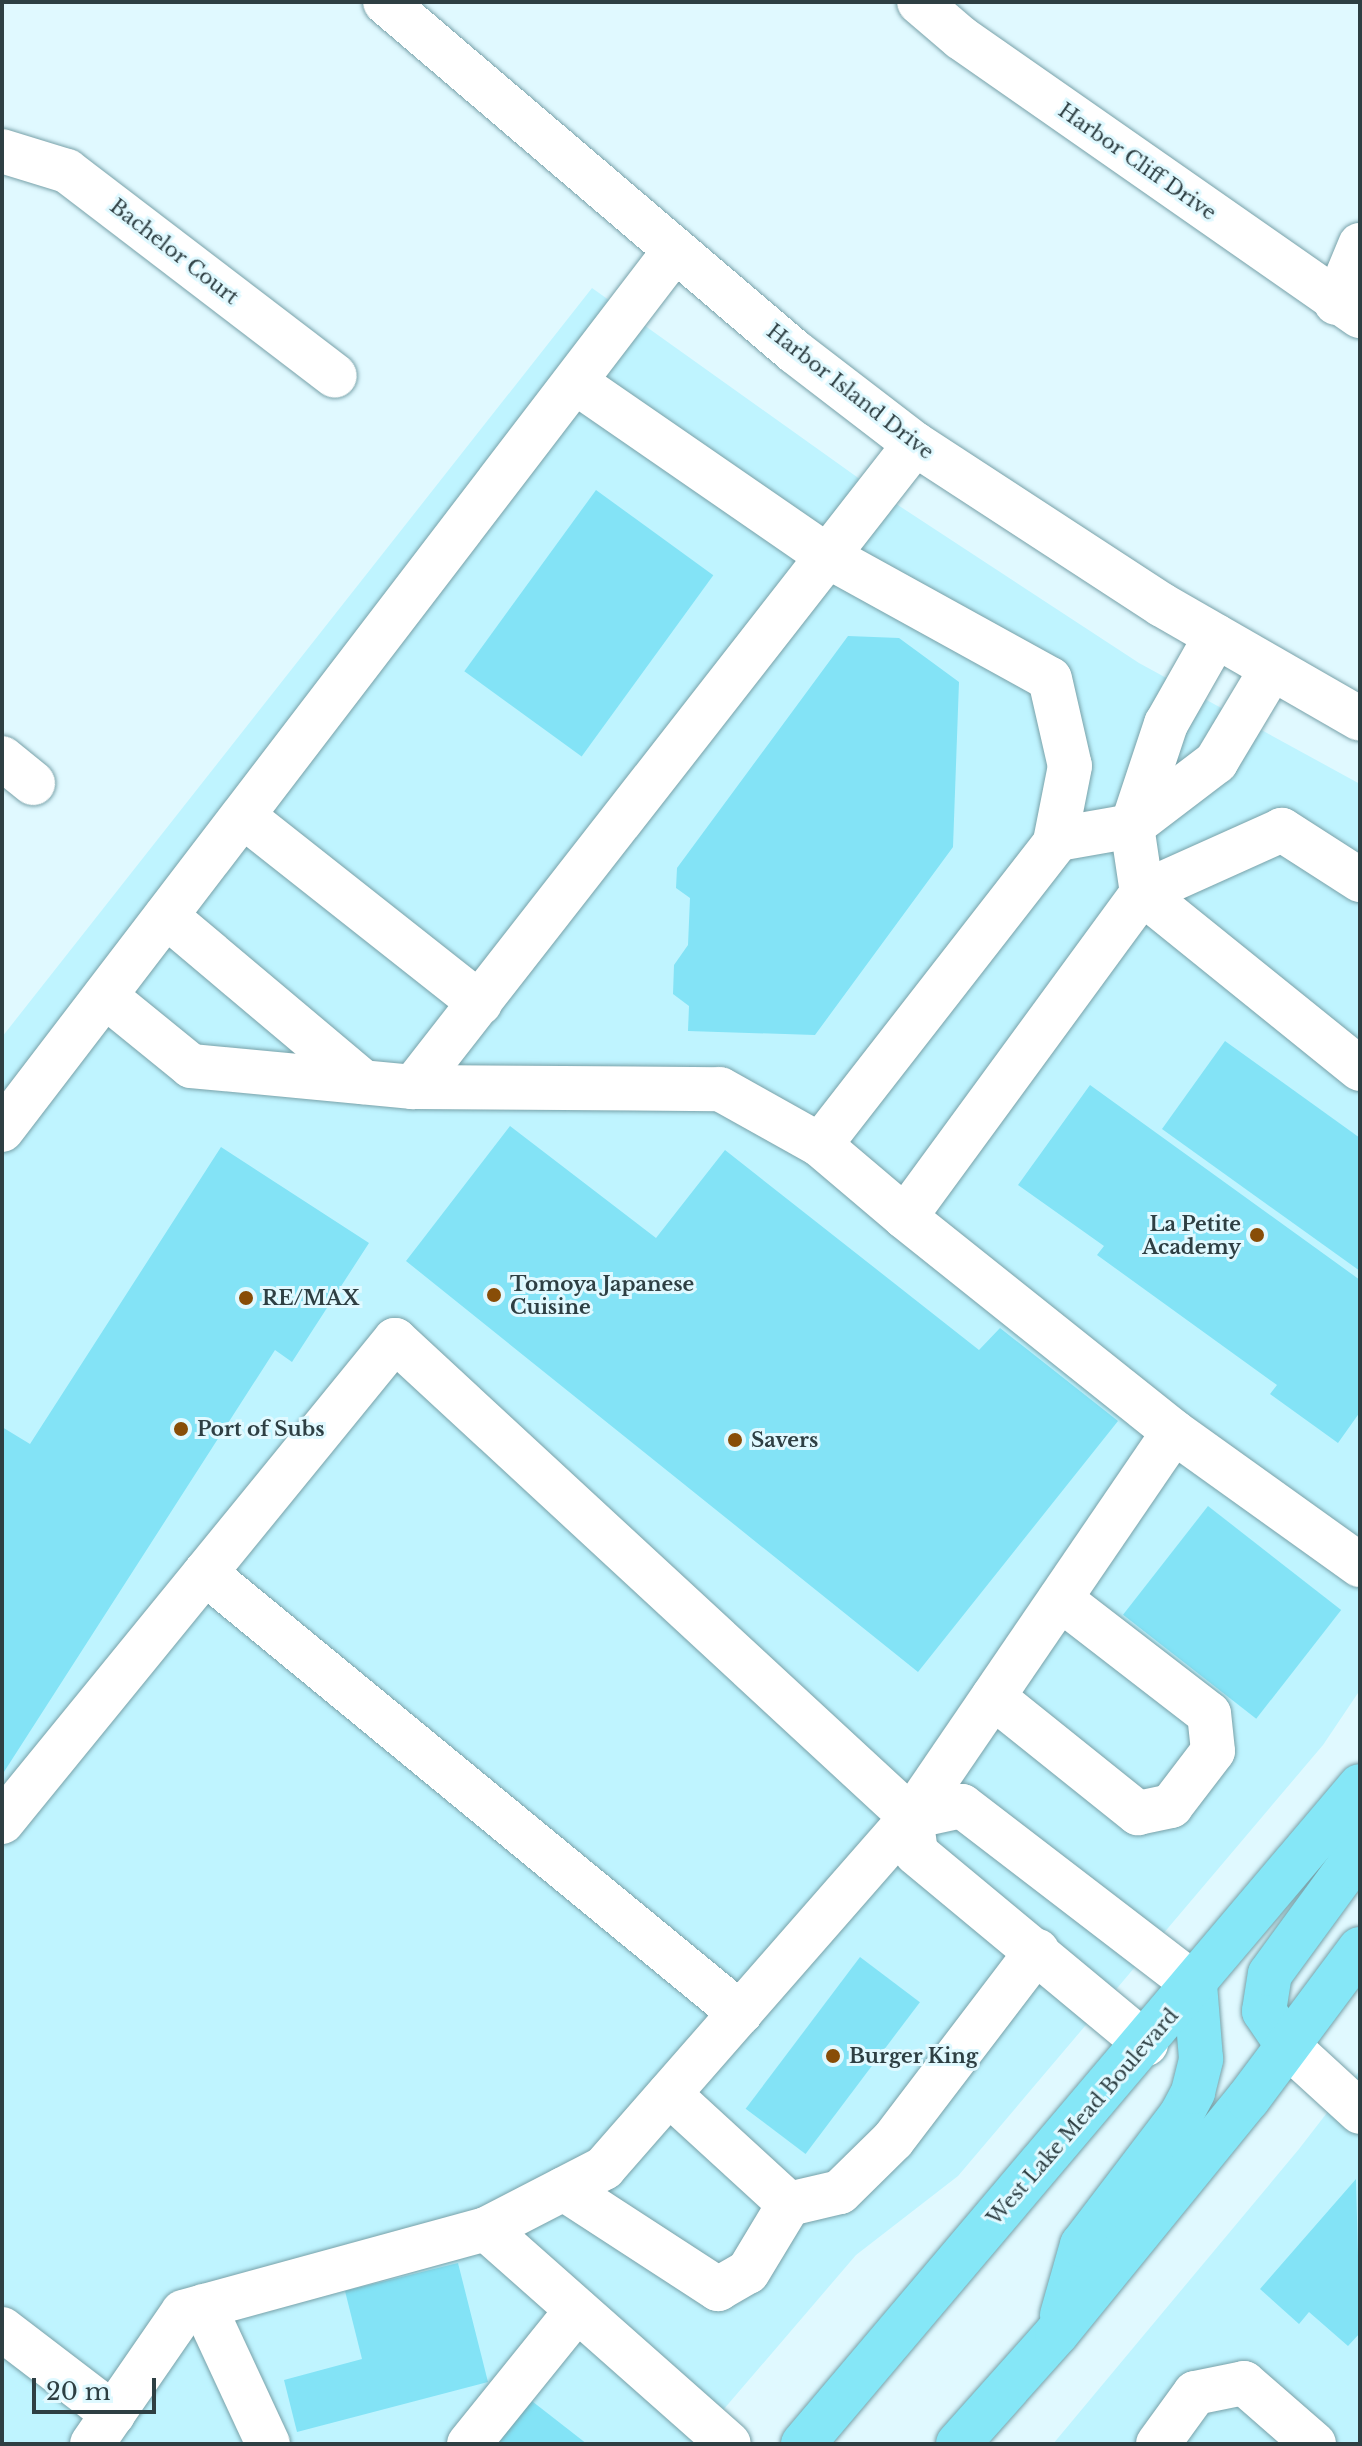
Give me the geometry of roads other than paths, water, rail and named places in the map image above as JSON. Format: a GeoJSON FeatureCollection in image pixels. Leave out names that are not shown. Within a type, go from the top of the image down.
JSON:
{"type":"FeatureCollection","features":[{"type":"Feature","properties":{"kind":"main road","name":"West Lake Mead Boulevard"},"geometry":{"type":"LineString","coordinates":[[803,2444],[1146,2044],[1360,1786]]}},
{"type":"Feature","properties":{"kind":"main road"},"geometry":{"type":"LineString","coordinates":[[1287,2045],[1264,2011],[1270,1974],[1349,1866],[1360,1823]]}},
{"type":"Feature","properties":{"kind":"main road"},"geometry":{"type":"LineString","coordinates":[[958,2444],[1057,2333],[1360,1949]]}},
{"type":"Feature","properties":{"kind":"main road"},"geometry":{"type":"LineString","coordinates":[[1057,2333],[1082,2245],[1181,2115],[1193,2092],[1201,2059],[1195,1985]]}},
{"type":"Feature","properties":{"kind":"street","name":"Harbor Island Drive"},"geometry":{"type":"LineString","coordinates":[[385,2],[675,250],[915,444],[1039,529],[1271,670],[1360,719]]}},
{"type":"Feature","properties":{"kind":"street","name":"Harbor Cliff Drive"},"geometry":{"type":"LineString","coordinates":[[919,2],[968,20],[1348,310]]}},
{"type":"Feature","properties":{"kind":"street","name":"Bachelor Court"},"geometry":{"type":"LineString","coordinates":[[2,151],[67,171],[335,376]]}},
{"type":"Feature","properties":{"kind":"street"},"geometry":{"type":"LineString","coordinates":[[1348,310],[1360,245]]}},
{"type":"Feature","properties":{"kind":"street"},"geometry":{"type":"LineString","coordinates":[[2,1130],[675,250]]}},
{"type":"Feature","properties":{"kind":"street"},"geometry":{"type":"LineString","coordinates":[[575,382],[829,557],[1050,679],[1070,766],[1055,842],[820,1145]]}},
{"type":"Feature","properties":{"kind":"street"},"geometry":{"type":"LineString","coordinates":[[413,1087],[915,444]]}},
{"type":"Feature","properties":{"kind":"street"},"geometry":{"type":"LineString","coordinates":[[1216,636],[1166,724],[1132,826],[1142,893],[1360,1069]]}},
{"type":"Feature","properties":{"kind":"street"},"geometry":{"type":"LineString","coordinates":[[1055,842],[1132,826],[1216,762],[1271,670]]}},
{"type":"Feature","properties":{"kind":"street"},"geometry":{"type":"LineString","coordinates":[[243,816],[480,1003]]}},
{"type":"Feature","properties":{"kind":"street"},"geometry":{"type":"LineString","coordinates":[[905,1217],[1142,893],[1282,830],[1360,880]]}},
{"type":"Feature","properties":{"kind":"street"},"geometry":{"type":"LineString","coordinates":[[166,916],[363,1082]]}},
{"type":"Feature","properties":{"kind":"street"},"geometry":{"type":"LineString","coordinates":[[105,996],[191,1066],[413,1087],[720,1089],[820,1145],[1174,1432],[1359,1562]]}},
{"type":"Feature","properties":{"kind":"street"},"geometry":{"type":"LineString","coordinates":[[2,1822],[395,1340],[911,1817],[916,1853],[1146,2044]]}},
{"type":"Feature","properties":{"kind":"street"},"geometry":{"type":"LineString","coordinates":[[2,2329],[102,2429],[183,2312],[486,2229],[604,2168],[911,1817],[1174,1432]]}},
{"type":"Feature","properties":{"kind":"street"},"geometry":{"type":"LineString","coordinates":[[205,1573],[740,2013]]}},
{"type":"Feature","properties":{"kind":"street"},"geometry":{"type":"LineString","coordinates":[[993,1697],[1138,1813],[1171,1806],[1213,1751],[1209,1714],[1060,1599]]}},
{"type":"Feature","properties":{"kind":"street"},"geometry":{"type":"LineString","coordinates":[[911,1817],[962,1806],[1195,1985]]}},
{"type":"Feature","properties":{"kind":"street"},"geometry":{"type":"LineString","coordinates":[[564,2189],[718,2289],[748,2272],[789,2204],[840,2192],[893,2140],[1037,1951]]}},
{"type":"Feature","properties":{"kind":"street"},"geometry":{"type":"LineString","coordinates":[[1287,2045],[1360,2112]]}},
{"type":"Feature","properties":{"kind":"street"},"geometry":{"type":"LineString","coordinates":[[669,2094],[789,2204]]}},
{"type":"Feature","properties":{"kind":"street"},"geometry":{"type":"LineString","coordinates":[[486,2229],[729,2444]]}},
{"type":"Feature","properties":{"kind":"street"},"geometry":{"type":"LineString","coordinates":[[204,2306],[268,2444]]}},
{"type":"Feature","properties":{"kind":"street"},"geometry":{"type":"LineString","coordinates":[[469,2444],[577,2310]]}},
{"type":"Feature","properties":{"kind":"street"},"geometry":{"type":"LineString","coordinates":[[1158,2444],[1195,2393],[1244,2383],[1314,2444]]}},
{"type":"Feature","properties":{"kind":"place","name":"La Petite Academy"},"geometry":{"type":"Point","coordinates":[1257,1235]}},
{"type":"Feature","properties":{"kind":"place","name":"Tomoya Japanese Cuisine"},"geometry":{"type":"Point","coordinates":[494,1295]}},
{"type":"Feature","properties":{"kind":"place","name":"RE/MAX"},"geometry":{"type":"Point","coordinates":[246,1298]}},
{"type":"Feature","properties":{"kind":"place","name":"Port of Subs"},"geometry":{"type":"Point","coordinates":[181,1429]}},
{"type":"Feature","properties":{"kind":"place","name":"Savers"},"geometry":{"type":"Point","coordinates":[735,1440]}},
{"type":"Feature","properties":{"kind":"place","name":"Burger King"},"geometry":{"type":"Point","coordinates":[833,2056]}}]}
